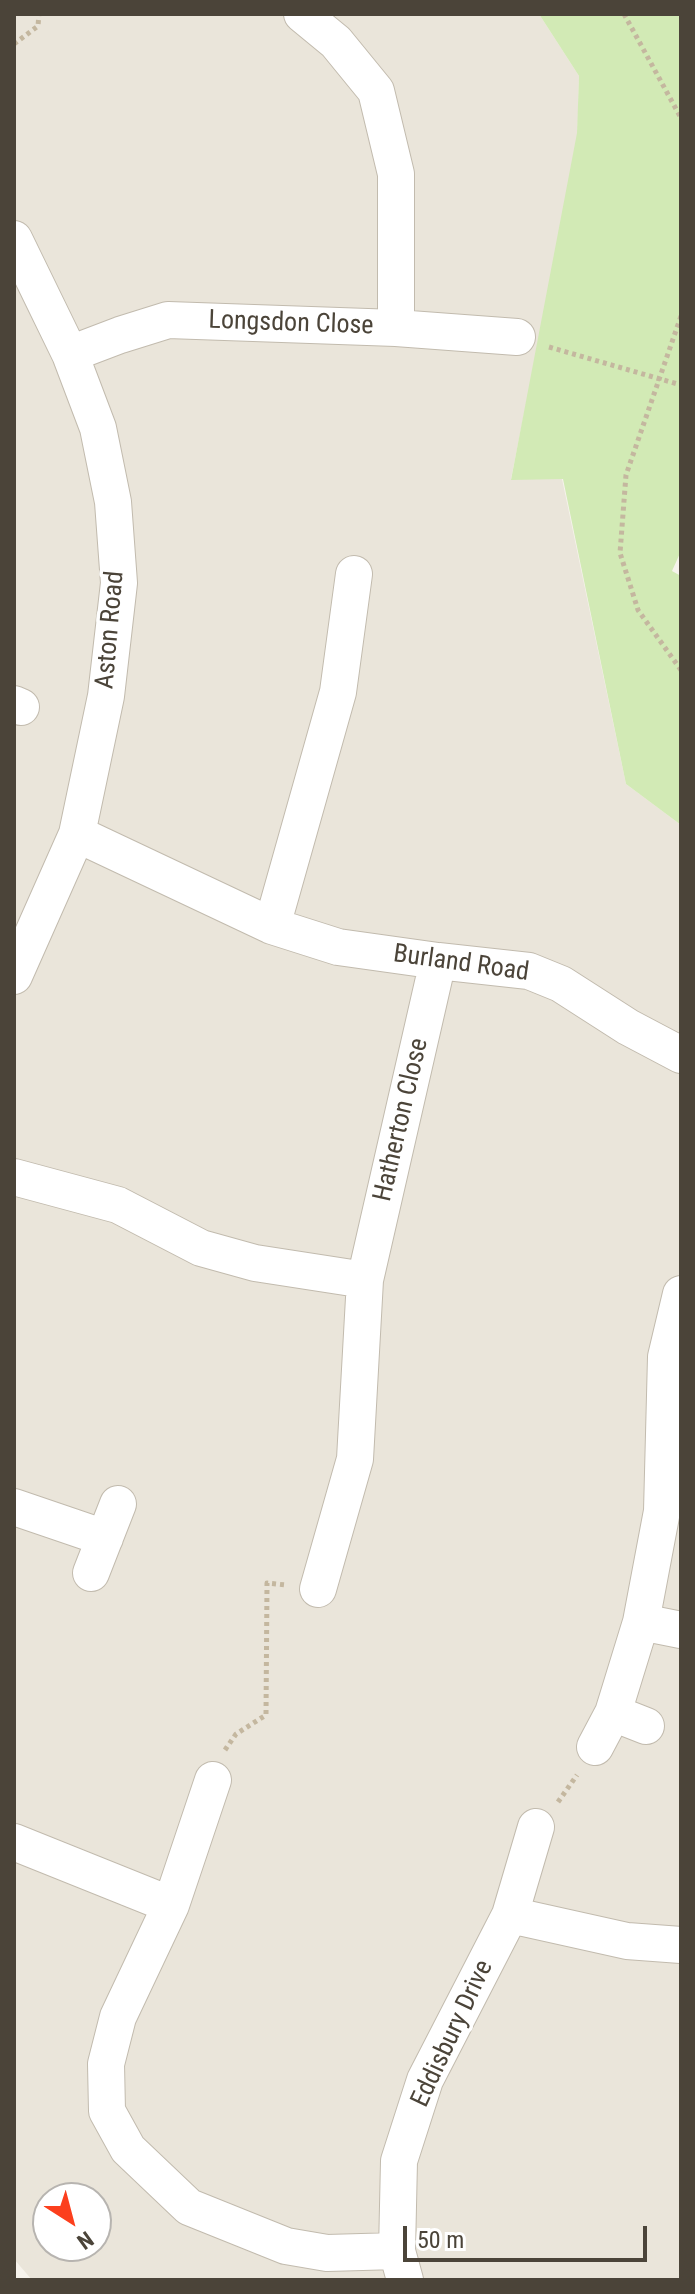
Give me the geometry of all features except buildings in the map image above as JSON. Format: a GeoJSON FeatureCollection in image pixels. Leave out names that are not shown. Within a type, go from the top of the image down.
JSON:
{"type":"FeatureCollection","features":[{"type":"Feature","properties":{"kind":"street"},"geometry":{"type":"LineString","coordinates":[[302,14],[336,42],[376,91],[396,174],[396,328]]}},
{"type":"Feature","properties":{"kind":"street","name":"Aston Road"},"geometry":{"type":"LineString","coordinates":[[14,239],[70,354],[98,428],[113,502],[119,583],[106,696],[77,834],[14,976]]}},
{"type":"Feature","properties":{"kind":"street","name":"Longsdon Close"},"geometry":{"type":"LineString","coordinates":[[70,354],[168,320],[396,328],[517,337]]}},
{"type":"Feature","properties":{"kind":"street"},"geometry":{"type":"LineString","coordinates":[[272,926],[338,692],[354,574]]}},
{"type":"Feature","properties":{"kind":"street","name":"Burland Road"},"geometry":{"type":"LineString","coordinates":[[77,834],[272,926],[338,947],[529,971],[561,984],[628,1027],[681,1055]]}},
{"type":"Feature","properties":{"kind":"street","name":"Hatherton Close"},"geometry":{"type":"LineString","coordinates":[[318,1589],[355,1459],[365,1280],[438,961]]}},
{"type":"Feature","properties":{"kind":"street"},"geometry":{"type":"LineString","coordinates":[[14,1177],[118,1205],[201,1248],[255,1263],[365,1280]]}},
{"type":"Feature","properties":{"kind":"street"},"geometry":{"type":"LineString","coordinates":[[595,1747],[613,1713],[641,1622],[662,1511],[666,1357],[681,1294]]}},
{"type":"Feature","properties":{"kind":"street"},"geometry":{"type":"LineString","coordinates":[[91,1573],[118,1504]]}},
{"type":"Feature","properties":{"kind":"street"},"geometry":{"type":"LineString","coordinates":[[14,1507],[105,1538]]}},
{"type":"Feature","properties":{"kind":"street"},"geometry":{"type":"LineString","coordinates":[[641,1622],[681,1630]]}},
{"type":"Feature","properties":{"kind":"street"},"geometry":{"type":"LineString","coordinates":[[613,1713],[646,1726]]}},
{"type":"Feature","properties":{"kind":"street"},"geometry":{"type":"LineString","coordinates":[[213,1780],[171,1905],[118,2017],[106,2064],[107,2111],[128,2149],[189,2207],[286,2246],[401,2265]]}},
{"type":"Feature","properties":{"kind":"street","name":"Eddisbury Drive"},"geometry":{"type":"LineString","coordinates":[[401,2265],[399,2161],[425,2080],[510,1915],[536,1827]]}},
{"type":"Feature","properties":{"kind":"street"},"geometry":{"type":"LineString","coordinates":[[14,1842],[171,1905]]}},
{"type":"Feature","properties":{"kind":"street"},"geometry":{"type":"LineString","coordinates":[[510,1915],[627,1941],[681,1945]]}},
{"type":"Feature","properties":{"kind":"path"},"geometry":{"type":"LineString","coordinates":[[14,44],[38,26],[39,14]]}},
{"type":"Feature","properties":{"kind":"path"},"geometry":{"type":"LineString","coordinates":[[624,14],[681,118]]}},
{"type":"Feature","properties":{"kind":"path"},"geometry":{"type":"LineString","coordinates":[[681,316],[626,475],[620,553],[638,610],[681,670]]}},
{"type":"Feature","properties":{"kind":"path"},"geometry":{"type":"LineString","coordinates":[[517,337],[681,385]]}},
{"type":"Feature","properties":{"kind":"path"},"geometry":{"type":"LineString","coordinates":[[213,1780],[236,1734],[266,1715],[267,1583],[318,1589]]}},
{"type":"Feature","properties":{"kind":"path"},"geometry":{"type":"LineString","coordinates":[[536,1827],[566,1793],[595,1747]]}},
{"type":"Feature","properties":{"kind":"shaded area"},"geometry":{"type":"Polygon","coordinates":[[[14,14],[539,14],[579,76],[577,150],[511,479],[562,479],[626,784],[681,825],[681,2280],[32,2280],[14,2259],[14,14]]]}},
{"type":"Feature","properties":{"kind":"green space"},"geometry":{"type":"Polygon","coordinates":[[[539,14],[681,14],[681,551],[672,571],[681,576],[681,825],[626,784],[563,479],[511,480],[577,133],[579,76],[539,14]]]}}]}
